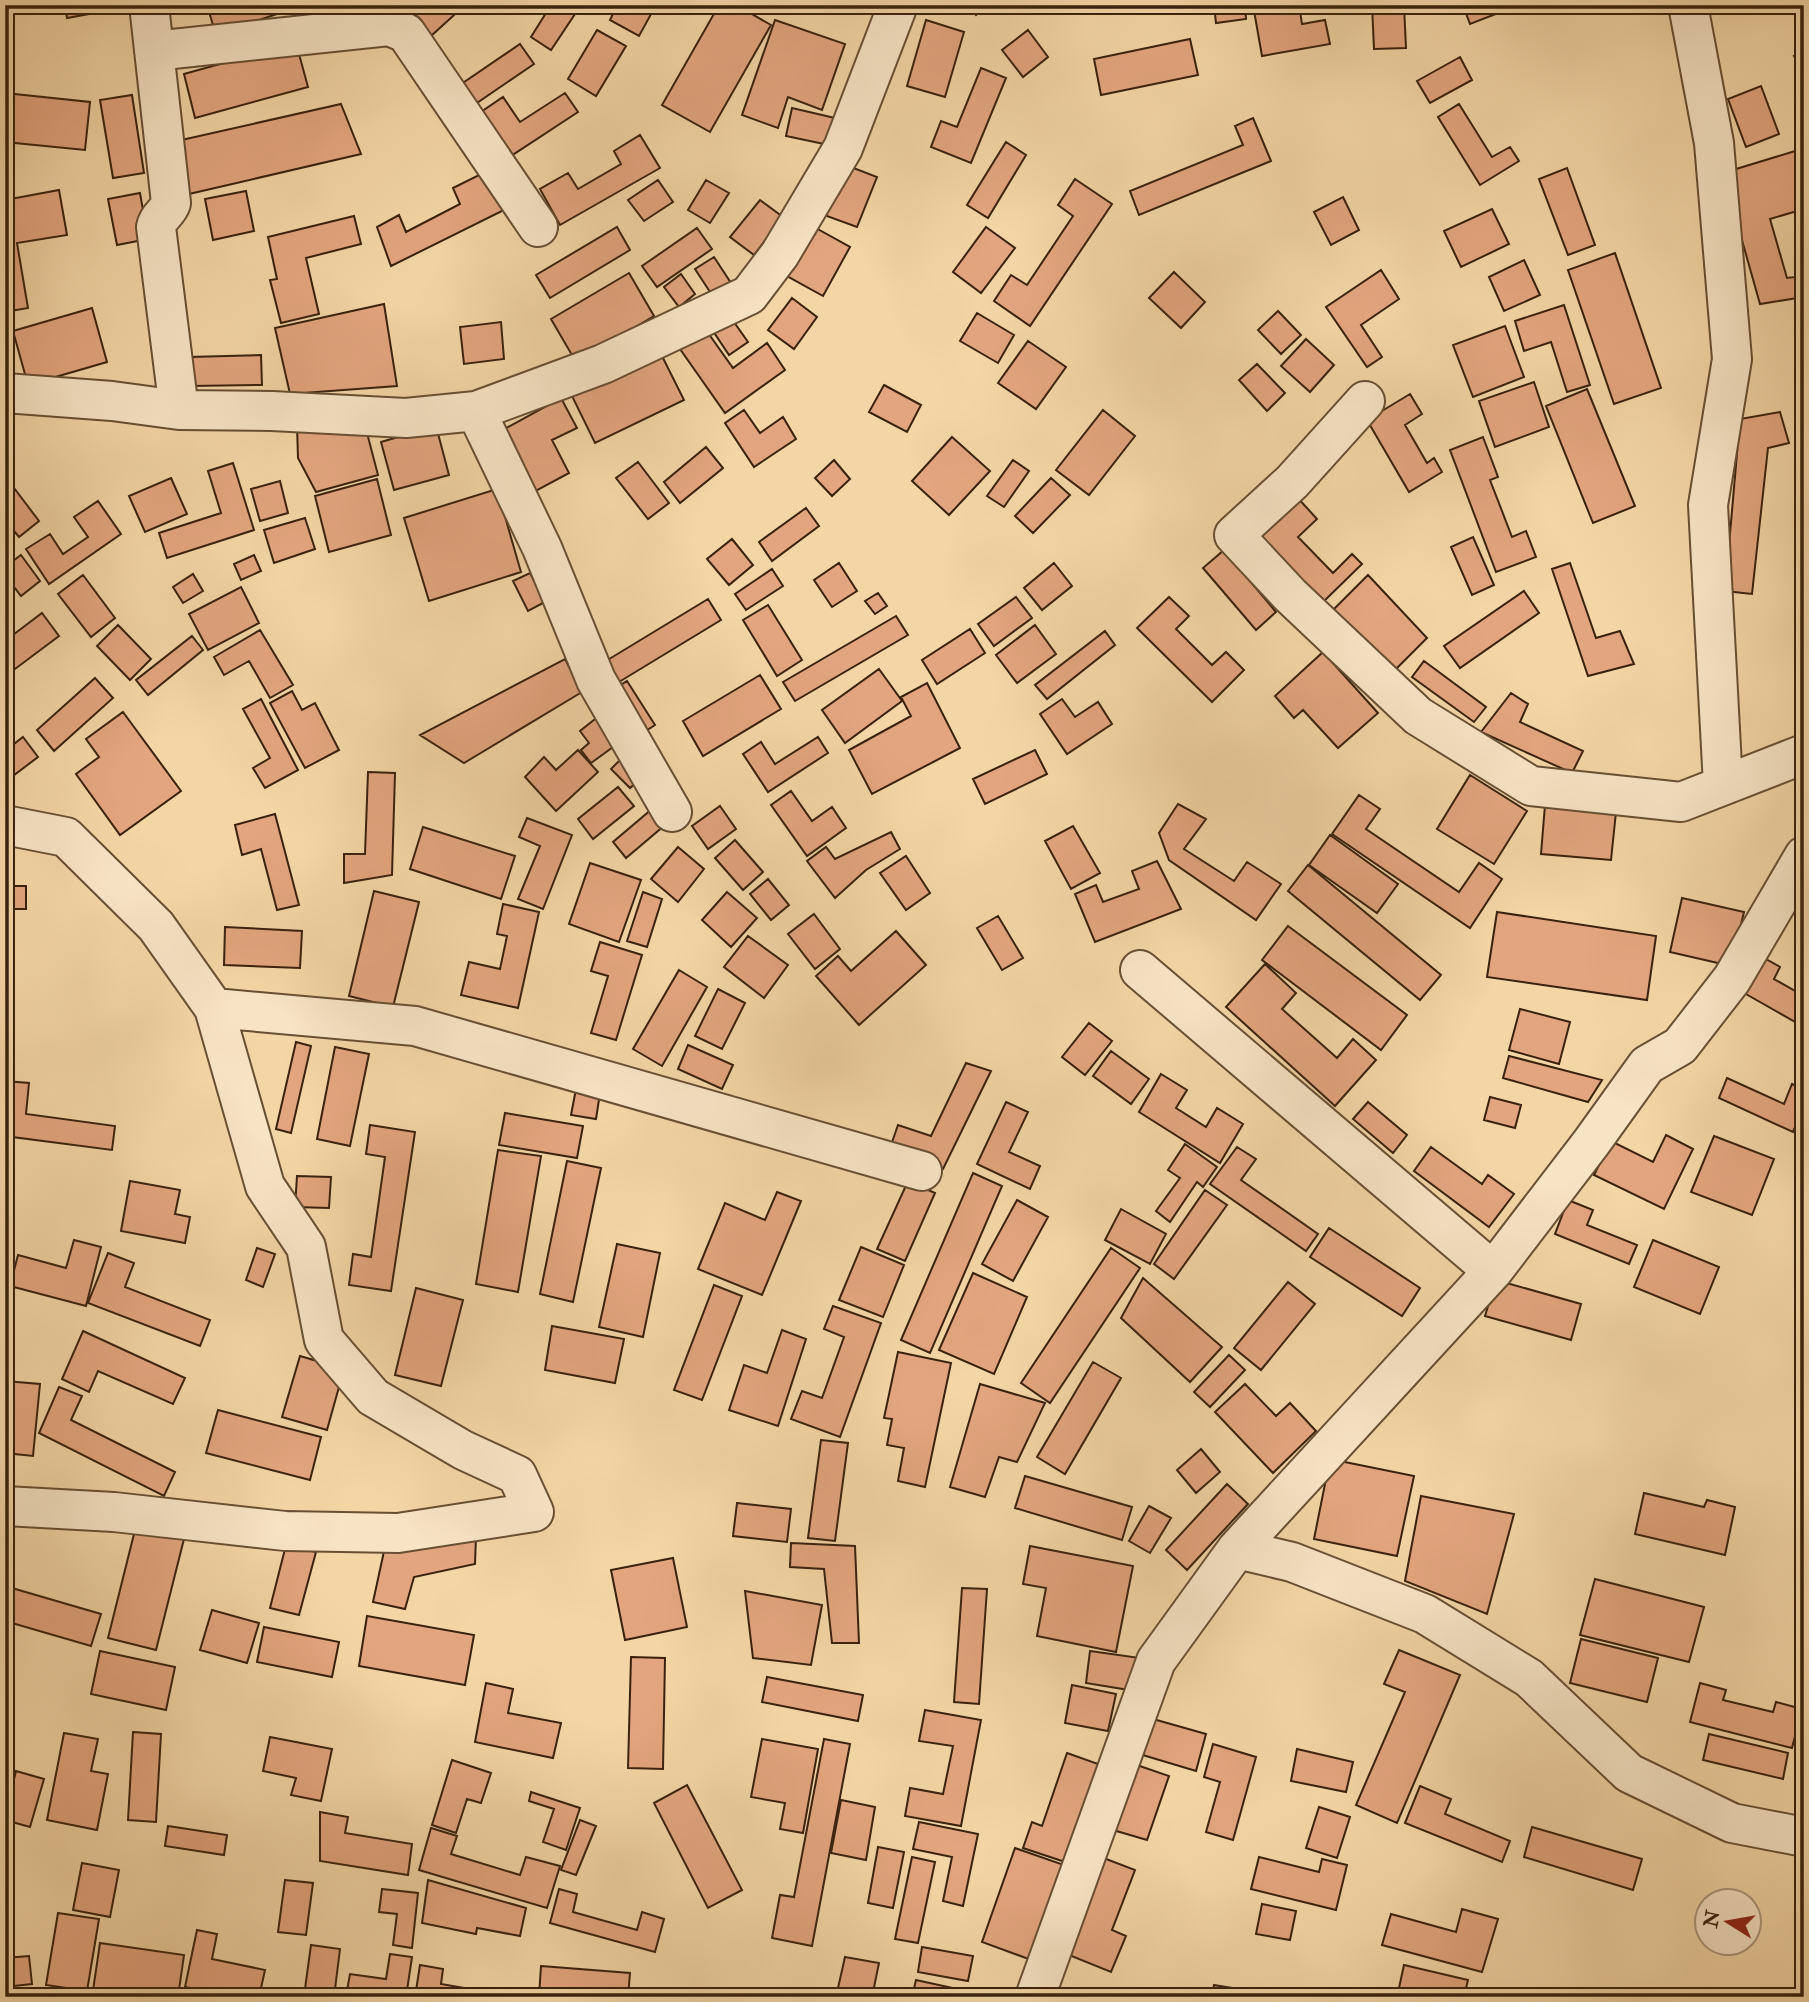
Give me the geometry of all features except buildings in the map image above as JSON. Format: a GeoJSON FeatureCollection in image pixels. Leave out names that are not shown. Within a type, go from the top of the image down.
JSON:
{"type":"FeatureCollection","features":[{"type":"Feature","properties":{"kind":"street"},"geometry":{"type":"LineString","coordinates":[[149,5],[171,203],[169,210],[158,219],[156,227],[179,410]]}},
{"type":"Feature","properties":{"kind":"street"},"geometry":{"type":"LineString","coordinates":[[5,393],[112,401],[179,410],[272,411],[406,418],[477,411],[603,363],[720,311],[748,295],[780,254],[843,148],[898,5]]}},
{"type":"Feature","properties":{"kind":"street"},"geometry":{"type":"LineString","coordinates":[[1688,5],[1714,143],[1732,359],[1708,505],[1723,785]]}},
{"type":"Feature","properties":{"kind":"street"},"geometry":{"type":"LineString","coordinates":[[154,51],[389,26],[406,33],[538,227]]}},
{"type":"Feature","properties":{"kind":"street"},"geometry":{"type":"LineString","coordinates":[[1365,401],[1292,482],[1234,535],[1290,595],[1418,716],[1531,786],[1681,802],[1804,754]]}},
{"type":"Feature","properties":{"kind":"street"},"geometry":{"type":"LineString","coordinates":[[477,411],[542,548],[596,680],[672,813]]}},
{"type":"Feature","properties":{"kind":"street"},"geometry":{"type":"LineString","coordinates":[[5,825],[66,837],[156,926],[214,1008],[265,1186],[306,1247],[324,1340],[373,1398],[463,1450],[516,1475],[534,1512],[398,1533],[285,1531],[114,1512],[5,1506]]}},
{"type":"Feature","properties":{"kind":"street"},"geometry":{"type":"LineString","coordinates":[[1035,1997],[1156,1661],[1237,1549],[1493,1271],[1647,1065],[1680,1046],[1732,979],[1804,856]]}},
{"type":"Feature","properties":{"kind":"street"},"geometry":{"type":"LineString","coordinates":[[1140,970],[1493,1271]]}},
{"type":"Feature","properties":{"kind":"street"},"geometry":{"type":"LineString","coordinates":[[214,1008],[415,1026],[922,1171]]}},
{"type":"Feature","properties":{"kind":"street"},"geometry":{"type":"LineString","coordinates":[[1237,1549],[1292,1562],[1425,1614],[1528,1678],[1629,1773],[1732,1823],[1804,1837]]}}]}
